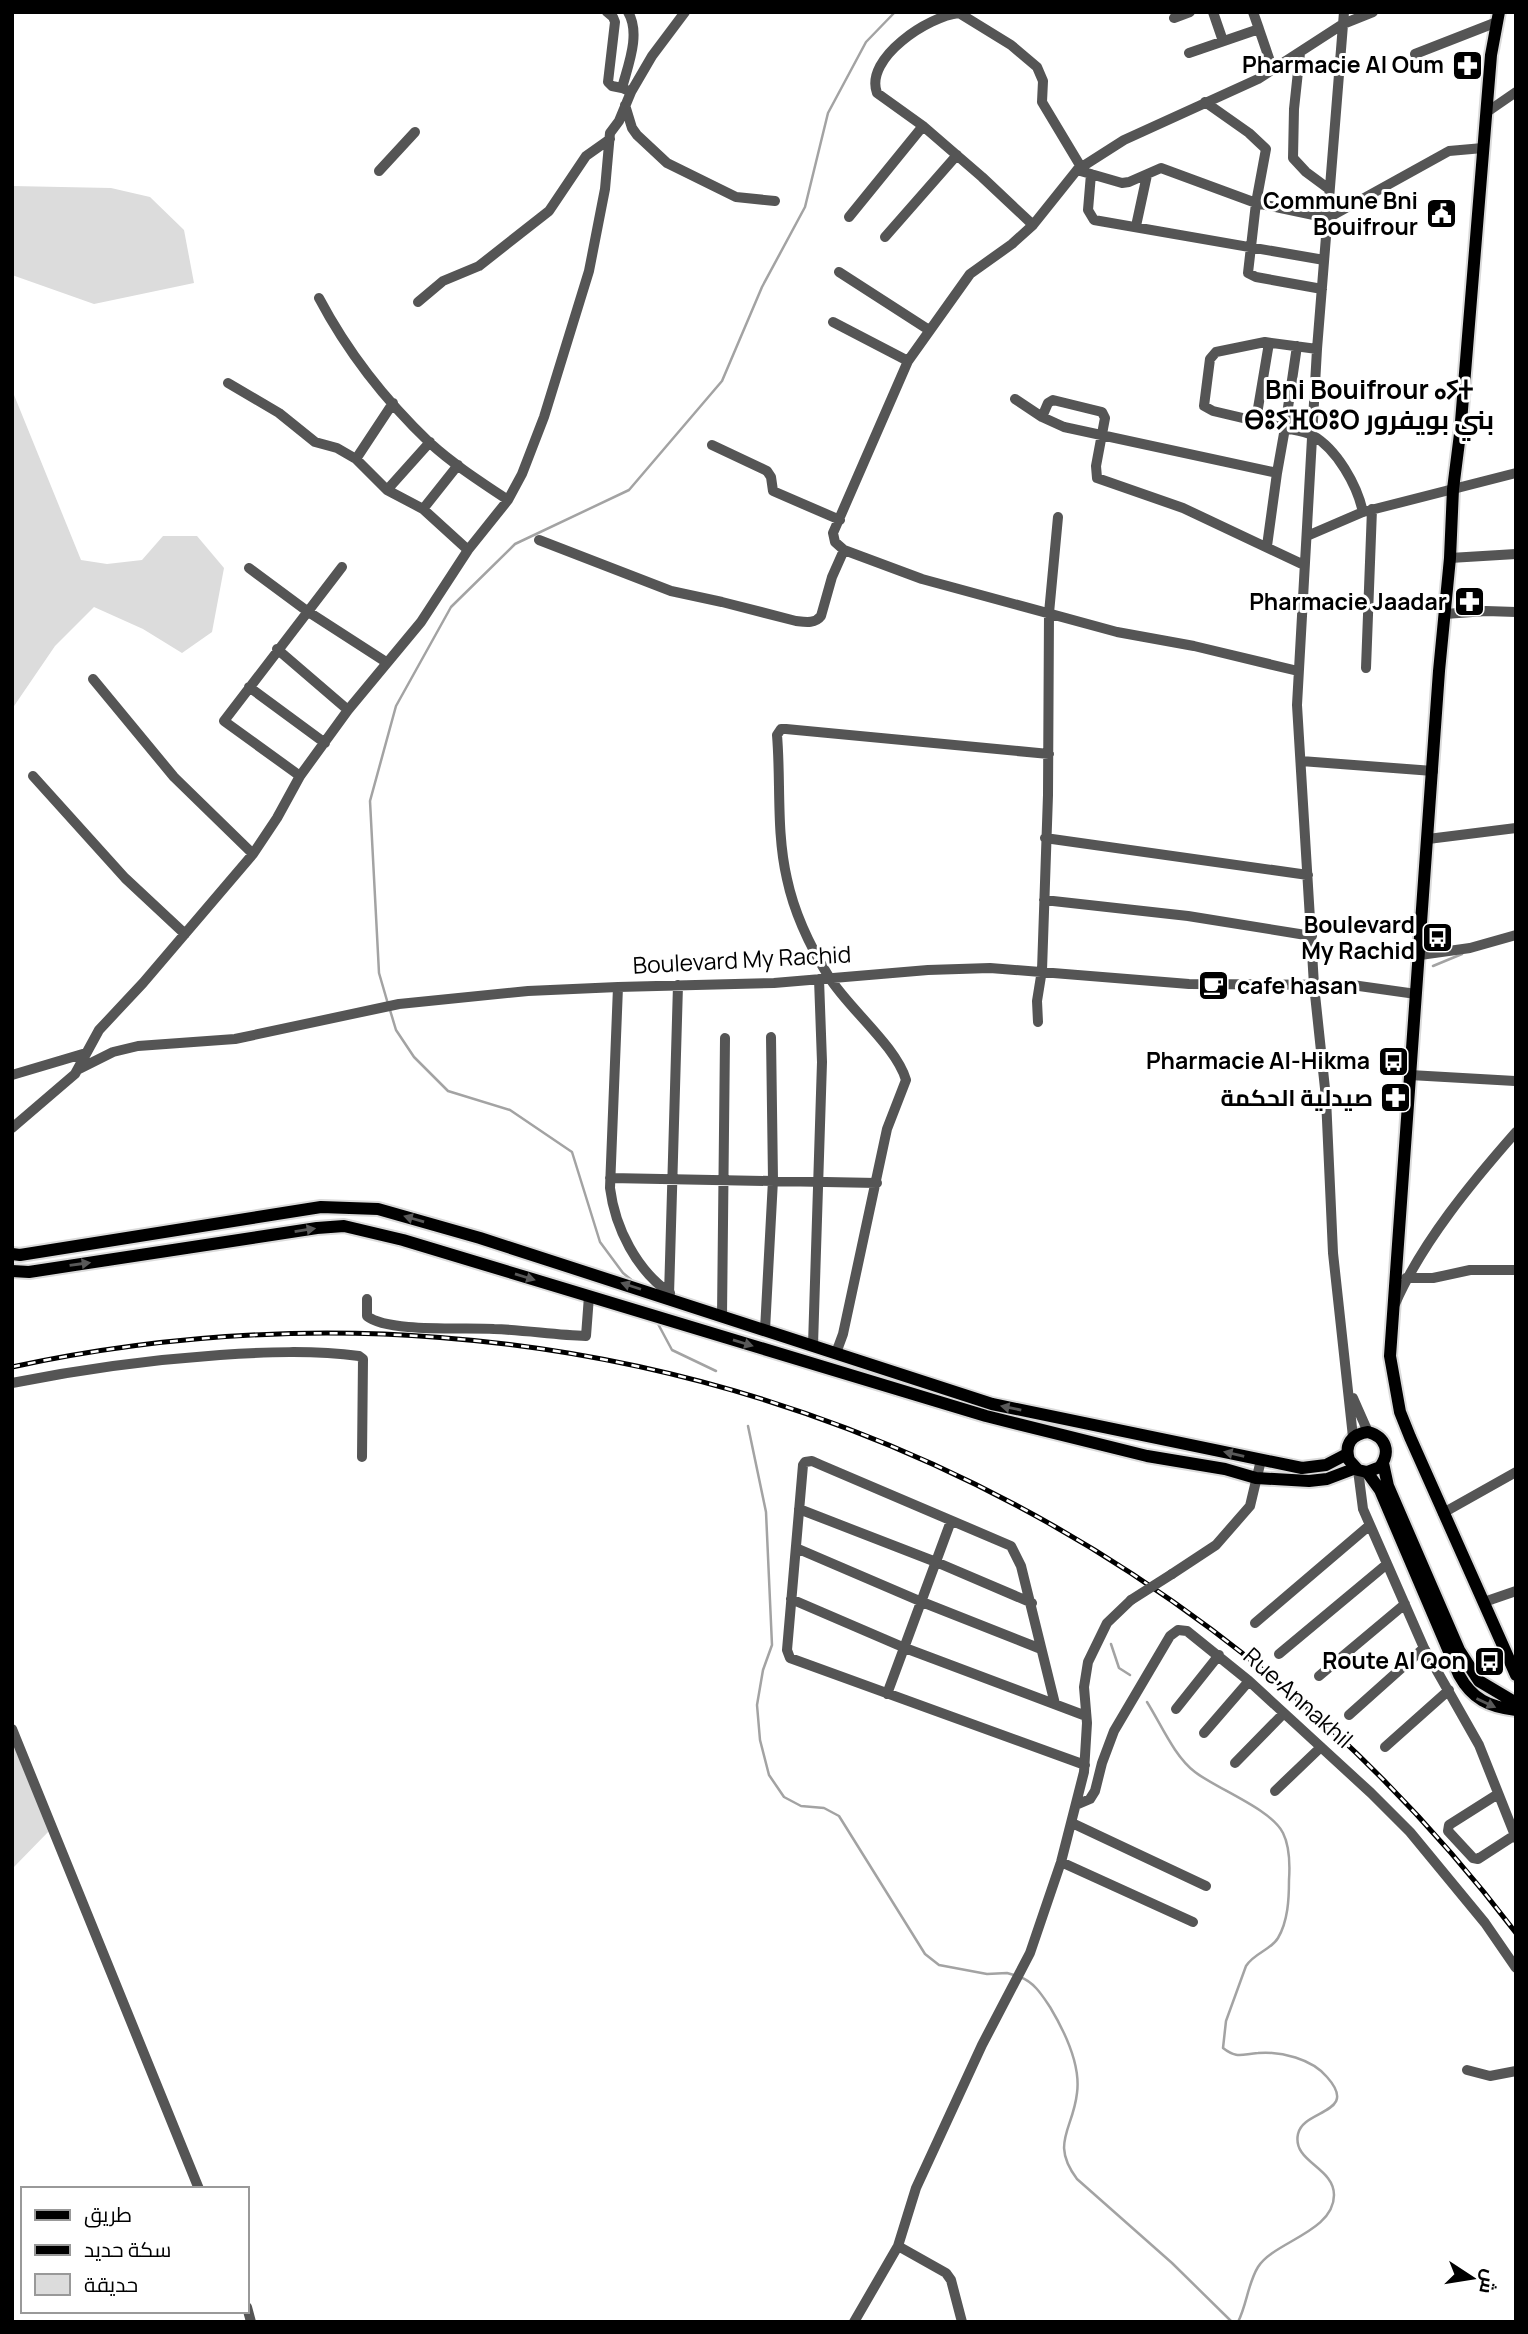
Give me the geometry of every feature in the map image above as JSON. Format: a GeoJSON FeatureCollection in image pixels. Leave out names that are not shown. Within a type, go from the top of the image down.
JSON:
{"type":"FeatureCollection","features":[{"type":"Feature","properties":{"kind":"main road"},"geometry":{"type":"LineString","coordinates":[[1498,17],[1491,55],[1460,434],[1452,489],[1450,558],[1427,839],[1391,1368],[1400,1412],[1516,1675]]}},
{"type":"Feature","properties":{"kind":"main road"},"geometry":{"type":"LineString","coordinates":[[12,1254],[20,1255],[321,1207],[378,1209],[669,1296],[722,1316],[992,1404],[1303,1468],[1326,1465],[1347,1454]]}},
{"type":"Feature","properties":{"kind":"main road"},"geometry":{"type":"LineString","coordinates":[[12,1271],[29,1272],[344,1226],[403,1240],[986,1416],[1147,1456],[1225,1469],[1256,1478],[1309,1481],[1376,1469],[1383,1463]]}},
{"type":"Feature","properties":{"kind":"main road"},"geometry":{"type":"LineString","coordinates":[[1516,1703],[1479,1681],[1459,1650],[1388,1486],[1383,1463],[1386,1446],[1379,1436],[1368,1432],[1353,1437],[1348,1444],[1349,1460],[1380,1490],[1465,1686],[1474,1697],[1487,1705],[1516,1710]]}},
{"type":"Feature","properties":{"kind":"street"},"geometry":{"type":"LineString","coordinates":[[607,12],[615,22],[608,82],[614,87],[627,90]]}},
{"type":"Feature","properties":{"kind":"street"},"geometry":{"type":"LineString","coordinates":[[418,302],[443,281],[479,266],[549,211],[586,156],[610,136],[625,105],[634,36],[633,22],[628,12]]}},
{"type":"Feature","properties":{"kind":"street"},"geometry":{"type":"LineString","coordinates":[[627,90],[685,12]]}},
{"type":"Feature","properties":{"kind":"street"},"geometry":{"type":"LineString","coordinates":[[1174,18],[1189,12]]}},
{"type":"Feature","properties":{"kind":"street"},"geometry":{"type":"LineString","coordinates":[[1213,12],[1223,41]]}},
{"type":"Feature","properties":{"kind":"street"},"geometry":{"type":"LineString","coordinates":[[1253,12],[1273,69]]}},
{"type":"Feature","properties":{"kind":"street"},"geometry":{"type":"LineString","coordinates":[[1298,671],[1194,646],[1117,632],[922,579],[844,550],[833,539],[908,361],[970,274],[1012,244],[1033,225],[1079,169],[1124,140],[1258,79],[1300,53],[1343,18],[1373,12]]}},
{"type":"Feature","properties":{"kind":"street"},"geometry":{"type":"LineString","coordinates":[[1033,225],[923,126],[879,96],[875,88],[875,79],[899,42],[941,17],[962,13],[1038,66],[1043,82],[1042,102],[1079,169],[1122,183],[1161,168],[1256,203],[1328,218],[1449,151],[1483,148]]}},
{"type":"Feature","properties":{"kind":"street"},"geometry":{"type":"LineString","coordinates":[[1415,54],[1498,17]]}},
{"type":"Feature","properties":{"kind":"street"},"geometry":{"type":"LineString","coordinates":[[1343,18],[1317,349],[1297,705],[1314,985],[1326,1098],[1334,1253],[1353,1437]]}},
{"type":"Feature","properties":{"kind":"street"},"geometry":{"type":"LineString","coordinates":[[1189,53],[1259,29]]}},
{"type":"Feature","properties":{"kind":"street"},"geometry":{"type":"LineString","coordinates":[[1300,53],[1294,109],[1293,158],[1306,172],[1329,189]]}},
{"type":"Feature","properties":{"kind":"street"},"geometry":{"type":"LineString","coordinates":[[1487,113],[1516,92]]}},
{"type":"Feature","properties":{"kind":"street"},"geometry":{"type":"LineString","coordinates":[[1205,102],[1249,133],[1266,149],[1248,271],[1251,275],[1322,289]]}},
{"type":"Feature","properties":{"kind":"street"},"geometry":{"type":"LineString","coordinates":[[625,105],[637,135],[667,163],[736,197],[775,201]]}},
{"type":"Feature","properties":{"kind":"street"},"geometry":{"type":"LineString","coordinates":[[849,217],[923,126]]}},
{"type":"Feature","properties":{"kind":"street"},"geometry":{"type":"LineString","coordinates":[[379,171],[415,132]]}},
{"type":"Feature","properties":{"kind":"street"},"geometry":{"type":"LineString","coordinates":[[12,1128],[71,1079],[99,1030],[253,853],[277,818],[300,776],[348,710],[421,622],[468,550],[508,500],[522,474],[544,417],[589,271],[605,189],[610,136]]}},
{"type":"Feature","properties":{"kind":"street"},"geometry":{"type":"LineString","coordinates":[[885,237],[957,155]]}},
{"type":"Feature","properties":{"kind":"street"},"geometry":{"type":"LineString","coordinates":[[1091,174],[1088,210],[1094,220],[1324,260]]}},
{"type":"Feature","properties":{"kind":"street"},"geometry":{"type":"LineString","coordinates":[[1136,226],[1147,175]]}},
{"type":"Feature","properties":{"kind":"street"},"geometry":{"type":"LineString","coordinates":[[839,272],[929,330]]}},
{"type":"Feature","properties":{"kind":"street"},"geometry":{"type":"LineString","coordinates":[[319,298],[352,354],[429,442],[508,500]]}},
{"type":"Feature","properties":{"kind":"street"},"geometry":{"type":"LineString","coordinates":[[833,322],[908,361]]}},
{"type":"Feature","properties":{"kind":"street"},"geometry":{"type":"LineString","coordinates":[[1317,349],[1269,342],[1216,352],[1210,359],[1204,406],[1213,411],[1256,419],[1312,435],[1348,473],[1368,511],[1366,668]]}},
{"type":"Feature","properties":{"kind":"street"},"geometry":{"type":"LineString","coordinates":[[1256,419],[1269,342]]}},
{"type":"Feature","properties":{"kind":"street"},"geometry":{"type":"LineString","coordinates":[[1267,546],[1297,346]]}},
{"type":"Feature","properties":{"kind":"street"},"geometry":{"type":"LineString","coordinates":[[228,383],[279,413],[310,439],[337,447],[356,459],[387,491],[423,509],[468,550]]}},
{"type":"Feature","properties":{"kind":"street"},"geometry":{"type":"LineString","coordinates":[[1015,399],[1063,427],[1277,473]]}},
{"type":"Feature","properties":{"kind":"street"},"geometry":{"type":"LineString","coordinates":[[1042,417],[1048,403],[1053,400],[1102,412],[1105,418],[1096,466],[1097,478],[1183,508],[1304,565]]}},
{"type":"Feature","properties":{"kind":"street"},"geometry":{"type":"LineString","coordinates":[[356,459],[393,403]]}},
{"type":"Feature","properties":{"kind":"street"},"geometry":{"type":"LineString","coordinates":[[387,491],[429,442]]}},
{"type":"Feature","properties":{"kind":"street"},"geometry":{"type":"LineString","coordinates":[[712,444],[767,471],[771,477],[773,491],[840,520]]}},
{"type":"Feature","properties":{"kind":"street"},"geometry":{"type":"LineString","coordinates":[[423,509],[458,465]]}},
{"type":"Feature","properties":{"kind":"street"},"geometry":{"type":"LineString","coordinates":[[1307,536],[1368,511],[1516,473]]}},
{"type":"Feature","properties":{"kind":"street"},"geometry":{"type":"LineString","coordinates":[[1038,1022],[1049,754],[1049,613],[1058,517]]}},
{"type":"Feature","properties":{"kind":"street"},"geometry":{"type":"LineString","coordinates":[[539,540],[671,591],[807,622],[817,620],[821,616],[832,577],[844,550]]}},
{"type":"Feature","properties":{"kind":"street"},"geometry":{"type":"LineString","coordinates":[[1450,558],[1516,554]]}},
{"type":"Feature","properties":{"kind":"street"},"geometry":{"type":"LineString","coordinates":[[300,776],[224,722],[248,687],[342,567]]}},
{"type":"Feature","properties":{"kind":"street"},"geometry":{"type":"LineString","coordinates":[[249,568],[307,611],[386,662]]}},
{"type":"Feature","properties":{"kind":"street"},"geometry":{"type":"LineString","coordinates":[[1445,614],[1516,612]]}},
{"type":"Feature","properties":{"kind":"street"},"geometry":{"type":"LineString","coordinates":[[277,649],[348,710]]}},
{"type":"Feature","properties":{"kind":"street"},"geometry":{"type":"LineString","coordinates":[[93,679],[174,778],[253,853]]}},
{"type":"Feature","properties":{"kind":"street"},"geometry":{"type":"LineString","coordinates":[[248,687],[325,743]]}},
{"type":"Feature","properties":{"kind":"street"},"geometry":{"type":"LineString","coordinates":[[836,1353],[843,1334],[887,1129],[906,1077],[886,1046],[824,978],[797,910],[786,877],[777,734],[786,729],[1049,754]]}},
{"type":"Feature","properties":{"kind":"street"},"geometry":{"type":"LineString","coordinates":[[1301,761],[1433,771]]}},
{"type":"Feature","properties":{"kind":"street"},"geometry":{"type":"LineString","coordinates":[[33,776],[125,878],[185,934]]}},
{"type":"Feature","properties":{"kind":"street"},"geometry":{"type":"LineString","coordinates":[[1427,839],[1515,831]]}},
{"type":"Feature","properties":{"kind":"street"},"geometry":{"type":"LineString","coordinates":[[1045,838],[1308,875]]}},
{"type":"Feature","properties":{"kind":"street"},"geometry":{"type":"LineString","coordinates":[[1044,900],[1188,916],[1312,936]]}},
{"type":"Feature","properties":{"kind":"street"},"geometry":{"type":"LineString","coordinates":[[1420,955],[1470,948],[1516,935]]}},
{"type":"Feature","properties":{"kind":"street","name":"Boulevard My Rachid"},"geometry":{"type":"LineString","coordinates":[[79,1069],[101,1056],[125,1048],[235,1039],[399,1004],[516,992],[618,986],[774,983],[973,968],[1042,970],[1189,984],[1352,985],[1416,993]]}},
{"type":"Feature","properties":{"kind":"street"},"geometry":{"type":"LineString","coordinates":[[813,1345],[824,978]]}},
{"type":"Feature","properties":{"kind":"street"},"geometry":{"type":"LineString","coordinates":[[669,1296],[678,985]]}},
{"type":"Feature","properties":{"kind":"street"},"geometry":{"type":"LineString","coordinates":[[618,986],[610,1178],[612,1204],[624,1237],[650,1276],[669,1296]]}},
{"type":"Feature","properties":{"kind":"street"},"geometry":{"type":"LineString","coordinates":[[765,1330],[773,1180],[771,1037]]}},
{"type":"Feature","properties":{"kind":"street"},"geometry":{"type":"LineString","coordinates":[[722,1316],[725,1038]]}},
{"type":"Feature","properties":{"kind":"street"},"geometry":{"type":"LineString","coordinates":[[12,1075],[86,1053]]}},
{"type":"Feature","properties":{"kind":"street"},"geometry":{"type":"LineString","coordinates":[[1410,1075],[1515,1081]]}},
{"type":"Feature","properties":{"kind":"street"},"geometry":{"type":"LineString","coordinates":[[1393,1310],[1406,1278],[1463,1197],[1516,1132]]}},
{"type":"Feature","properties":{"kind":"street"},"geometry":{"type":"LineString","coordinates":[[610,1178],[877,1183]]}},
{"type":"Feature","properties":{"kind":"street"},"geometry":{"type":"LineString","coordinates":[[1406,1278],[1433,1279],[1470,1270],[1516,1270]]}},
{"type":"Feature","properties":{"kind":"street"},"geometry":{"type":"LineString","coordinates":[[367,1299],[367,1316],[377,1322],[586,1336],[589,1296]]}},
{"type":"Feature","properties":{"kind":"street"},"geometry":{"type":"LineString","coordinates":[[12,1383],[139,1361],[254,1353],[330,1352],[359,1356],[363,1359],[362,1457]]}},
{"type":"Feature","properties":{"kind":"street"},"geometry":{"type":"LineString","coordinates":[[1348,1378],[1357,1409],[1368,1432]]}},
{"type":"Feature","properties":{"kind":"street"},"geometry":{"type":"LineString","coordinates":[[854,2322],[898,2246],[916,2188],[1011,1986],[1024,1965],[1061,1861],[1085,1765],[1084,1686],[1092,1649],[1107,1623],[1130,1600],[1216,1545],[1250,1506],[1261,1460]]}},
{"type":"Feature","properties":{"kind":"street"},"geometry":{"type":"LineString","coordinates":[[1055,1704],[1032,1603],[1021,1566],[1011,1546],[809,1461],[803,1465],[787,1650],[790,1658],[1085,1765]]}},
{"type":"Feature","properties":{"kind":"street"},"geometry":{"type":"LineString","coordinates":[[1360,1470],[1363,1510],[1424,1647],[1479,1745],[1515,1837],[1478,1859],[1473,1858],[1448,1831],[1449,1825],[1498,1794]]}},
{"type":"Feature","properties":{"kind":"street"},"geometry":{"type":"LineString","coordinates":[[1443,1513],[1516,1472]]}},
{"type":"Feature","properties":{"kind":"street"},"geometry":{"type":"LineString","coordinates":[[799,1509],[936,1562],[1032,1603]]}},
{"type":"Feature","properties":{"kind":"street"},"geometry":{"type":"LineString","coordinates":[[887,1694],[951,1521]]}},
{"type":"Feature","properties":{"kind":"street"},"geometry":{"type":"LineString","coordinates":[[1255,1623],[1370,1525]]}},
{"type":"Feature","properties":{"kind":"street"},"geometry":{"type":"LineString","coordinates":[[796,1548],[1041,1649]]}},
{"type":"Feature","properties":{"kind":"street"},"geometry":{"type":"LineString","coordinates":[[1279,1654],[1387,1564]]}},
{"type":"Feature","properties":{"kind":"street"},"geometry":{"type":"LineString","coordinates":[[1484,1602],[1516,1591]]}},
{"type":"Feature","properties":{"kind":"street"},"geometry":{"type":"LineString","coordinates":[[791,1599],[905,1648],[1086,1716]]}},
{"type":"Feature","properties":{"kind":"street"},"geometry":{"type":"LineString","coordinates":[[1320,1676],[1405,1604]]}},
{"type":"Feature","properties":{"kind":"street","name":"Rue Annakhil"},"geometry":{"type":"LineString","coordinates":[[1076,1805],[1093,1796],[1114,1731],[1173,1633],[1180,1630],[1187,1632],[1249,1681],[1371,1793],[1422,1846],[1485,1923],[1516,1968]]}},
{"type":"Feature","properties":{"kind":"street"},"geometry":{"type":"LineString","coordinates":[[1349,1715],[1424,1647]]}},
{"type":"Feature","properties":{"kind":"street"},"geometry":{"type":"LineString","coordinates":[[1176,1709],[1219,1655]]}},
{"type":"Feature","properties":{"kind":"street"},"geometry":{"type":"LineString","coordinates":[[1204,1733],[1249,1681]]}},
{"type":"Feature","properties":{"kind":"street"},"geometry":{"type":"LineString","coordinates":[[1385,1747],[1449,1690]]}},
{"type":"Feature","properties":{"kind":"street"},"geometry":{"type":"LineString","coordinates":[[1236,1763],[1284,1713]]}},
{"type":"Feature","properties":{"kind":"street"},"geometry":{"type":"LineString","coordinates":[[12,1729],[198,2187]]}},
{"type":"Feature","properties":{"kind":"street"},"geometry":{"type":"LineString","coordinates":[[1275,1791],[1321,1747]]}},
{"type":"Feature","properties":{"kind":"street"},"geometry":{"type":"LineString","coordinates":[[1072,1823],[1206,1886]]}},
{"type":"Feature","properties":{"kind":"street"},"geometry":{"type":"LineString","coordinates":[[1061,1861],[1193,1922]]}},
{"type":"Feature","properties":{"kind":"street"},"geometry":{"type":"LineString","coordinates":[[1467,2070],[1490,2076],[1516,2071]]}},
{"type":"Feature","properties":{"kind":"street"},"geometry":{"type":"LineString","coordinates":[[898,2246],[946,2273],[951,2280],[962,2322]]}},
{"type":"Feature","properties":{"kind":"green space"},"geometry":{"type":"Polygon","coordinates":[[[12,186],[111,188],[150,197],[184,230],[194,283],[94,304],[12,275],[12,186]]]}},
{"type":"Feature","properties":{"kind":"green space"},"geometry":{"type":"Polygon","coordinates":[[[12,390],[81,560],[107,564],[142,560],[163,536],[197,536],[224,568],[212,632],[182,653],[143,629],[94,607],[55,646],[12,709],[12,390]]]}},
{"type":"Feature","properties":{"kind":"green space"},"geometry":{"type":"Polygon","coordinates":[[[12,1742],[49,1831],[12,1869],[12,1742]]]}},
{"type":"Feature","properties":{"kind":"waterway"},"geometry":{"type":"LineString","coordinates":[[388,1004],[379,973],[370,801],[396,706],[451,607],[515,544],[629,490],[722,381],[762,287],[805,207],[828,113],[866,42],[895,12]]}},
{"type":"Feature","properties":{"kind":"waterway"},"geometry":{"type":"LineString","coordinates":[[1433,966],[1462,954]]}},
{"type":"Feature","properties":{"kind":"waterway"},"geometry":{"type":"LineString","coordinates":[[390,1010],[396,1030],[414,1057],[448,1091],[510,1110],[572,1152],[600,1242],[623,1273],[634,1282]]}},
{"type":"Feature","properties":{"kind":"waterway"},"geometry":{"type":"LineString","coordinates":[[657,1322],[672,1350],[716,1371]]}},
{"type":"Feature","properties":{"kind":"waterway"},"geometry":{"type":"LineString","coordinates":[[748,1426],[766,1512],[772,1645],[763,1670],[757,1705],[760,1740],[769,1775],[784,1797],[801,1806],[824,1808],[839,1816],[925,1954],[939,1965],[987,1974],[1014,1975]]}},
{"type":"Feature","properties":{"kind":"waterway"},"geometry":{"type":"LineString","coordinates":[[1111,1644],[1119,1668],[1130,1675]]}},
{"type":"Feature","properties":{"kind":"waterway"},"geometry":{"type":"LineString","coordinates":[[1147,1702],[1174,1749],[1187,1765],[1205,1779],[1267,1816],[1277,1824],[1287,1844],[1289,1895],[1284,1924],[1275,1942],[1246,1966],[1226,2021],[1223,2048],[1236,2055],[1276,2053],[1305,2061],[1327,2077],[1337,2098],[1334,2105],[1302,2126],[1298,2134],[1301,2151],[1332,2185],[1334,2195],[1331,2208],[1314,2227],[1276,2250],[1258,2267],[1238,2322]]}},
{"type":"Feature","properties":{"kind":"waterway"},"geometry":{"type":"LineString","coordinates":[[1020,1977],[1034,1986],[1050,2007],[1066,2038],[1077,2071],[1075,2106],[1064,2146],[1069,2166],[1077,2179],[1172,2263],[1232,2322]]}},
{"type":"Feature","properties":{"kind":"railway"},"geometry":{"type":"LineString","coordinates":[[12,1367],[227,1337],[440,1337],[647,1368],[847,1428],[1036,1516],[1212,1630],[1373,1770],[1516,1933]]}},
{"type":"Feature","properties":{"kind":"place","name":"Pharmacie Al Oum"},"geometry":{"type":"Point","coordinates":[1467,65]}},
{"type":"Feature","properties":{"kind":"place","name":"Commune Bni Bouifrour"},"geometry":{"type":"Point","coordinates":[1441,214]}},
{"type":"Feature","properties":{"kind":"place","name":"Pharmacie Jaadar"},"geometry":{"type":"Point","coordinates":[1470,602]}},
{"type":"Feature","properties":{"kind":"place","name":"Boulevard My Rachid"},"geometry":{"type":"Point","coordinates":[1438,938]}},
{"type":"Feature","properties":{"kind":"place","name":"cafe hasan"},"geometry":{"type":"Point","coordinates":[1214,986]}},
{"type":"Feature","properties":{"kind":"place","name":"Pharmacie Al-Hikma"},"geometry":{"type":"Point","coordinates":[1393,1061]}},
{"type":"Feature","properties":{"kind":"place","name":"صيدلية الحكمة"},"geometry":{"type":"Point","coordinates":[1396,1098]}},
{"type":"Feature","properties":{"kind":"place","name":"Route Al Qon"},"geometry":{"type":"Point","coordinates":[1489,1661]}},
{"type":"Feature","properties":{"kind":"district","name":"Bni Bouifrour ⴰⵢⵜ ⴱⵓⵢⴼⵔⵓⵔ بني بويفرور"},"geometry":{"type":"Point","coordinates":[1369,405]}}]}
